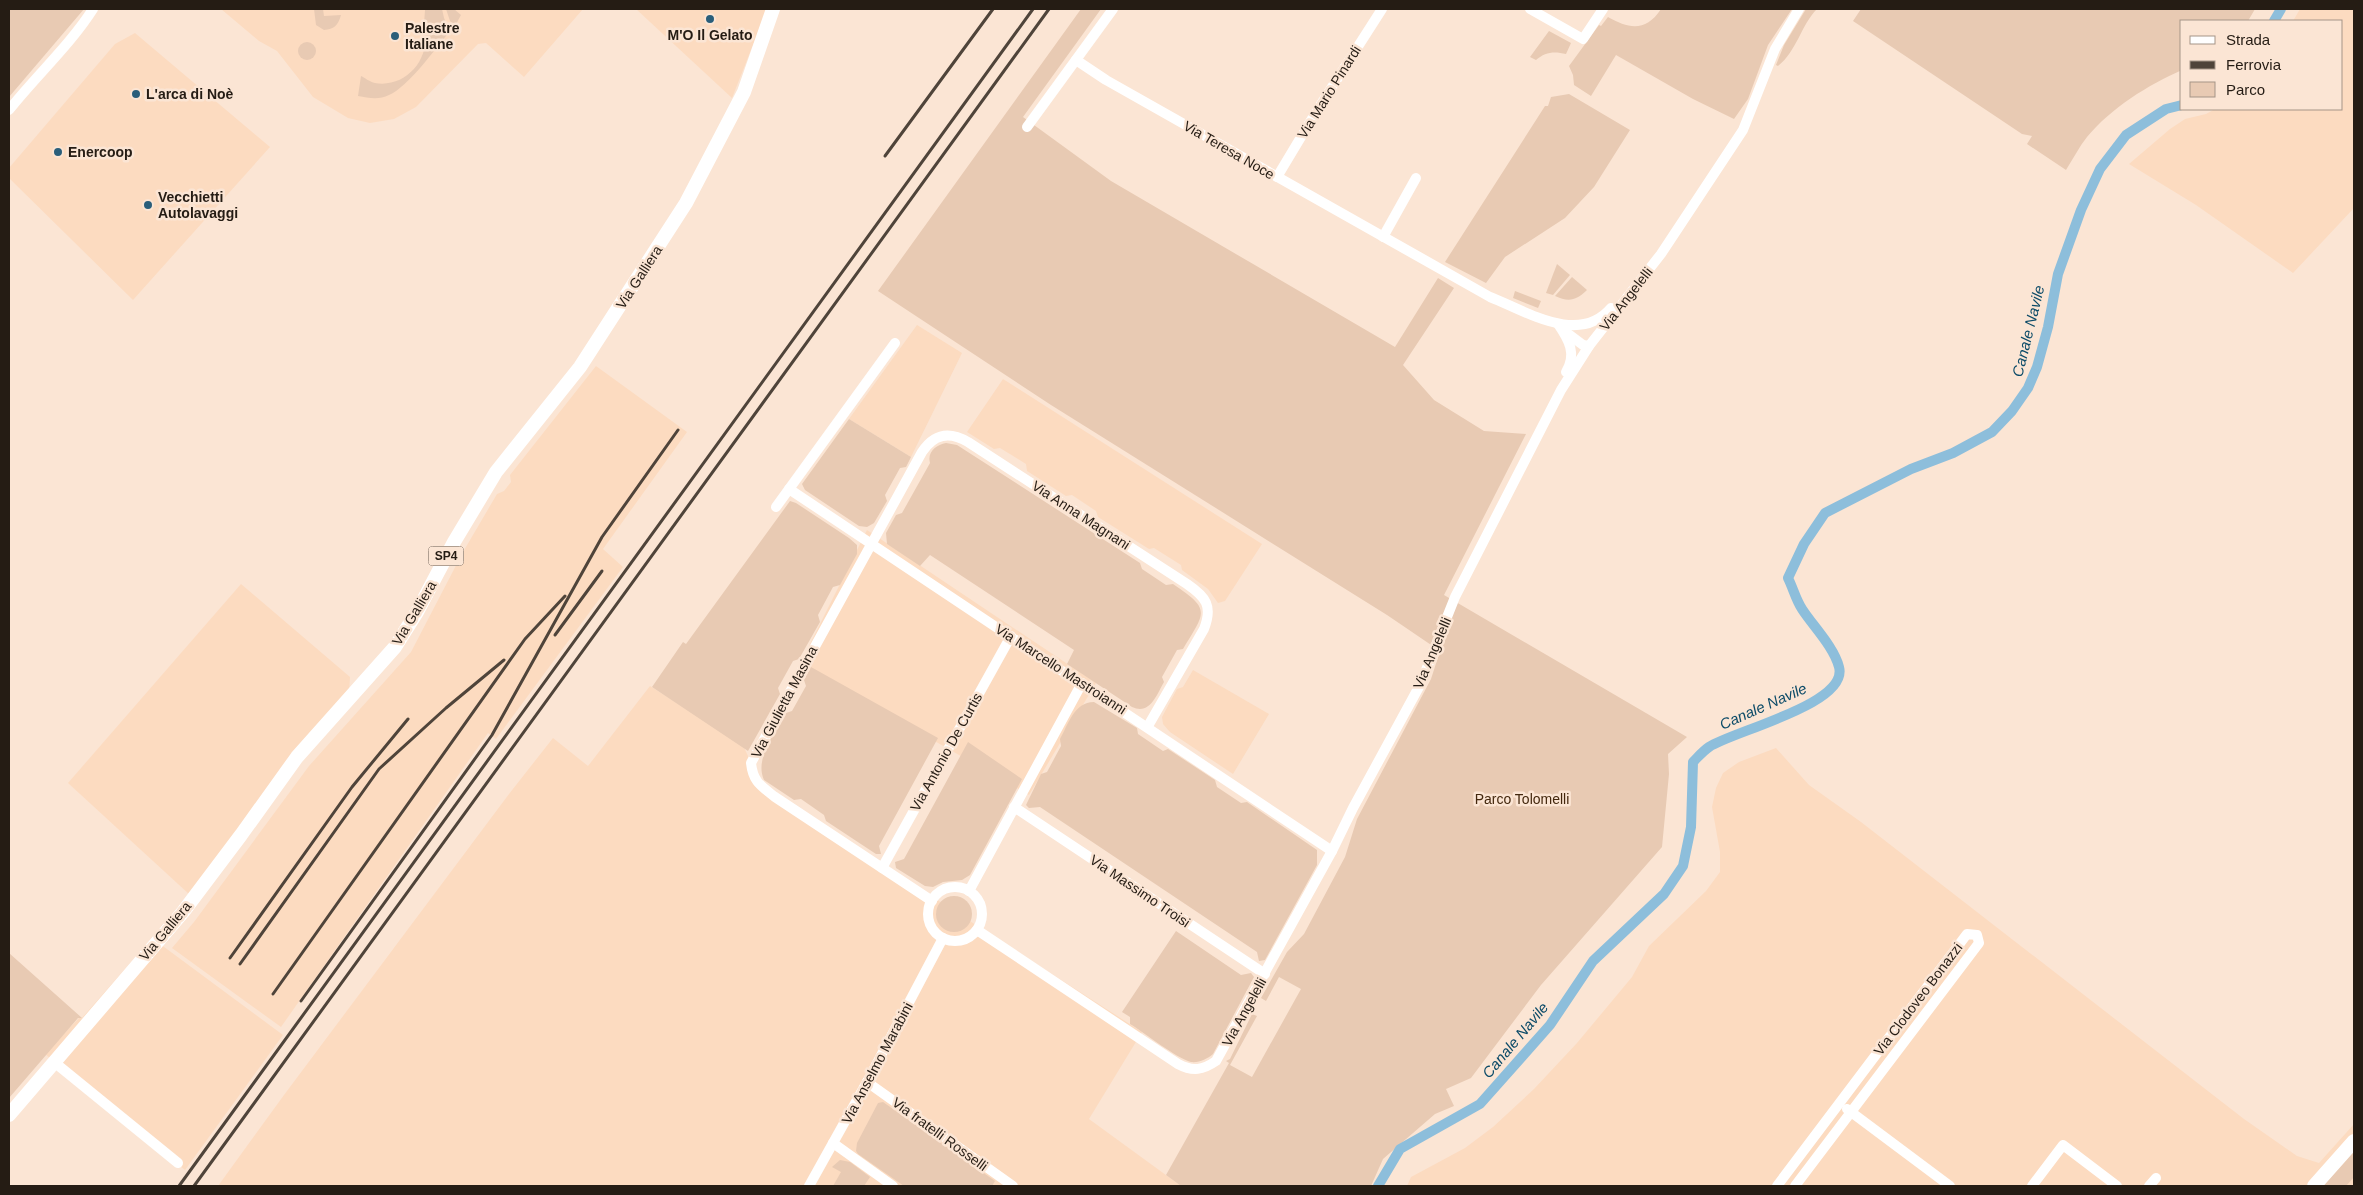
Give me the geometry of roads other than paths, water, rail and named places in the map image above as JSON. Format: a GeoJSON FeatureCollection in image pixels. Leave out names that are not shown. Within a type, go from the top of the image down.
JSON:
{"type":"FeatureCollection","features":[{"type":"Feature","properties":{"kind":"main road","name":"Via Galliera"},"geometry":{"type":"LineString","coordinates":[[9,1115],[183,912],[218,867],[297,757],[372,674],[406,631],[454,542],[496,472],[580,367],[686,203],[744,92],[773,9]]}},
{"type":"Feature","properties":{"kind":"main road"},"geometry":{"type":"LineString","coordinates":[[2314,1186],[2354,1141]]}},
{"type":"Feature","properties":{"kind":"street"},"geometry":{"type":"LineString","coordinates":[[9,110],[34,78],[84,23],[93,9]]}},
{"type":"Feature","properties":{"kind":"street"},"geometry":{"type":"LineString","coordinates":[[84,23],[102,9]]}},
{"type":"Feature","properties":{"kind":"street"},"geometry":{"type":"LineString","coordinates":[[1026,128],[1114,9]]}},
{"type":"Feature","properties":{"kind":"street","name":"Via Mario Pinardi"},"geometry":{"type":"LineString","coordinates":[[1277,177],[1382,9]]}},
{"type":"Feature","properties":{"kind":"street"},"geometry":{"type":"LineString","coordinates":[[1530,9],[1583,39],[1603,9]]}},
{"type":"Feature","properties":{"kind":"street","name":"Via Angelelli"},"geometry":{"type":"LineString","coordinates":[[976,930],[1172,1060],[1191,1069],[1199,1070],[1216,1061],[1332,851],[1353,808],[1420,685],[1455,597],[1573,369],[1655,262],[1743,130],[1775,50],[1799,9]]}},
{"type":"Feature","properties":{"kind":"street","name":"Via Teresa Noce"},"geometry":{"type":"LineString","coordinates":[[1076,60],[1098,76],[1490,297],[1564,327],[1583,345],[1589,346]]}},
{"type":"Feature","properties":{"kind":"street"},"geometry":{"type":"LineString","coordinates":[[1383,237],[1416,178]]}},
{"type":"Feature","properties":{"kind":"street"},"geometry":{"type":"LineString","coordinates":[[1551,409],[1556,390],[1571,364],[1572,348],[1564,327],[1592,323],[1604,316],[1626,288],[1655,262]]}},
{"type":"Feature","properties":{"kind":"street"},"geometry":{"type":"LineString","coordinates":[[776,507],[895,343]]}},
{"type":"Feature","properties":{"kind":"street","name":"Via Anna Magnani"},"geometry":{"type":"LineString","coordinates":[[872,543],[928,444],[942,435],[950,435],[968,442],[1187,584],[1204,599],[1208,608],[1208,617],[1204,629],[1148,726]]}},
{"type":"Feature","properties":{"kind":"street","name":"Via Marcello Mastroianni"},"geometry":{"type":"LineString","coordinates":[[789,489],[1148,726],[1332,851]]}},
{"type":"Feature","properties":{"kind":"street","name":"Via Giulietta Masina"},"geometry":{"type":"LineString","coordinates":[[872,543],[752,763],[753,776],[760,786],[775,798],[932,900]]}},
{"type":"Feature","properties":{"kind":"street","name":"Via Antonio De Curtis"},"geometry":{"type":"LineString","coordinates":[[882,868],[1011,636]]}},
{"type":"Feature","properties":{"kind":"street"},"geometry":{"type":"LineString","coordinates":[[969,891],[1082,683]]}},
{"type":"Feature","properties":{"kind":"street","name":"Via Massimo Troisi"},"geometry":{"type":"LineString","coordinates":[[1014,808],[1265,974]]}},
{"type":"Feature","properties":{"kind":"street"},"geometry":{"type":"LineString","coordinates":[[954,887],[969,891],[976,898],[980,906],[981,922],[976,930],[964,940],[954,941],[943,938],[931,926],[928,918],[932,900],[946,888],[954,887]]}},
{"type":"Feature","properties":{"kind":"street","name":"Via Clodoveo Bonazzi"},"geometry":{"type":"LineString","coordinates":[[1777,1186],[1967,934],[1977,935],[1979,943],[1795,1186]]}},
{"type":"Feature","properties":{"kind":"street","name":"Via Anselmo Marabini"},"geometry":{"type":"LineString","coordinates":[[809,1186],[867,1082],[943,938]]}},
{"type":"Feature","properties":{"kind":"street"},"geometry":{"type":"LineString","coordinates":[[54,1062],[178,1163]]}},
{"type":"Feature","properties":{"kind":"street","name":"Via fratelli Rosselli"},"geometry":{"type":"LineString","coordinates":[[867,1082],[1013,1186]]}},
{"type":"Feature","properties":{"kind":"street"},"geometry":{"type":"LineString","coordinates":[[1839,1104],[1950,1186]]}},
{"type":"Feature","properties":{"kind":"street"},"geometry":{"type":"LineString","coordinates":[[833,1143],[893,1186]]}},
{"type":"Feature","properties":{"kind":"street"},"geometry":{"type":"LineString","coordinates":[[2032,1186],[2063,1145],[2117,1186]]}},
{"type":"Feature","properties":{"kind":"waterway","name":"Canale Navile"},"geometry":{"type":"LineString","coordinates":[[2275,20],[2281,9]]}},
{"type":"Feature","properties":{"kind":"waterway","name":"Canale Navile"},"geometry":{"type":"LineString","coordinates":[[1378,1186],[1400,1149],[1480,1104],[1550,1025],[1593,961],[1664,894],[1683,866],[1691,827],[1693,762],[1707,749],[1722,740],[1787,715],[1809,704],[1826,693],[1837,680],[1839,667],[1833,652],[1800,605],[1788,578],[1804,544],[1825,513],[1911,469],[1953,453],[1992,432],[2012,411],[2028,388],[2037,367],[2048,327],[2058,274],[2081,210],[2100,169],[2126,135],[2166,109],[2180,106]]}},
{"type":"Feature","properties":{"kind":"railway"},"geometry":{"type":"LineString","coordinates":[[885,156],[993,9]]}},
{"type":"Feature","properties":{"kind":"railway"},"geometry":{"type":"LineString","coordinates":[[179,1186],[1033,9]]}},
{"type":"Feature","properties":{"kind":"railway"},"geometry":{"type":"LineString","coordinates":[[194,1186],[1049,9]]}},
{"type":"Feature","properties":{"kind":"railway"},"geometry":{"type":"LineString","coordinates":[[301,1001],[492,735],[602,537],[678,430]]}},
{"type":"Feature","properties":{"kind":"railway"},"geometry":{"type":"LineString","coordinates":[[555,635],[602,571]]}},
{"type":"Feature","properties":{"kind":"railway"},"geometry":{"type":"LineString","coordinates":[[273,994],[525,639],[565,596]]}},
{"type":"Feature","properties":{"kind":"railway"},"geometry":{"type":"LineString","coordinates":[[240,964],[379,769],[446,708],[504,660]]}},
{"type":"Feature","properties":{"kind":"railway"},"geometry":{"type":"LineString","coordinates":[[230,958],[352,787],[408,719]]}},
{"type":"Feature","properties":{"kind":"place","name":"M'O Il Gelato"},"geometry":{"type":"Point","coordinates":[710,19]}},
{"type":"Feature","properties":{"kind":"place","name":"Palestre Italiane"},"geometry":{"type":"Point","coordinates":[395,36]}},
{"type":"Feature","properties":{"kind":"place","name":"L'arca di Noè"},"geometry":{"type":"Point","coordinates":[136,94]}},
{"type":"Feature","properties":{"kind":"place","name":"Enercoop"},"geometry":{"type":"Point","coordinates":[58,152]}},
{"type":"Feature","properties":{"kind":"place","name":"Vecchietti Autolavaggi"},"geometry":{"type":"Point","coordinates":[148,205]}},
{"type":"Feature","properties":{"kind":"park label","name":"Parco Tolomelli"},"geometry":{"type":"Point","coordinates":[1522,799]}}]}
